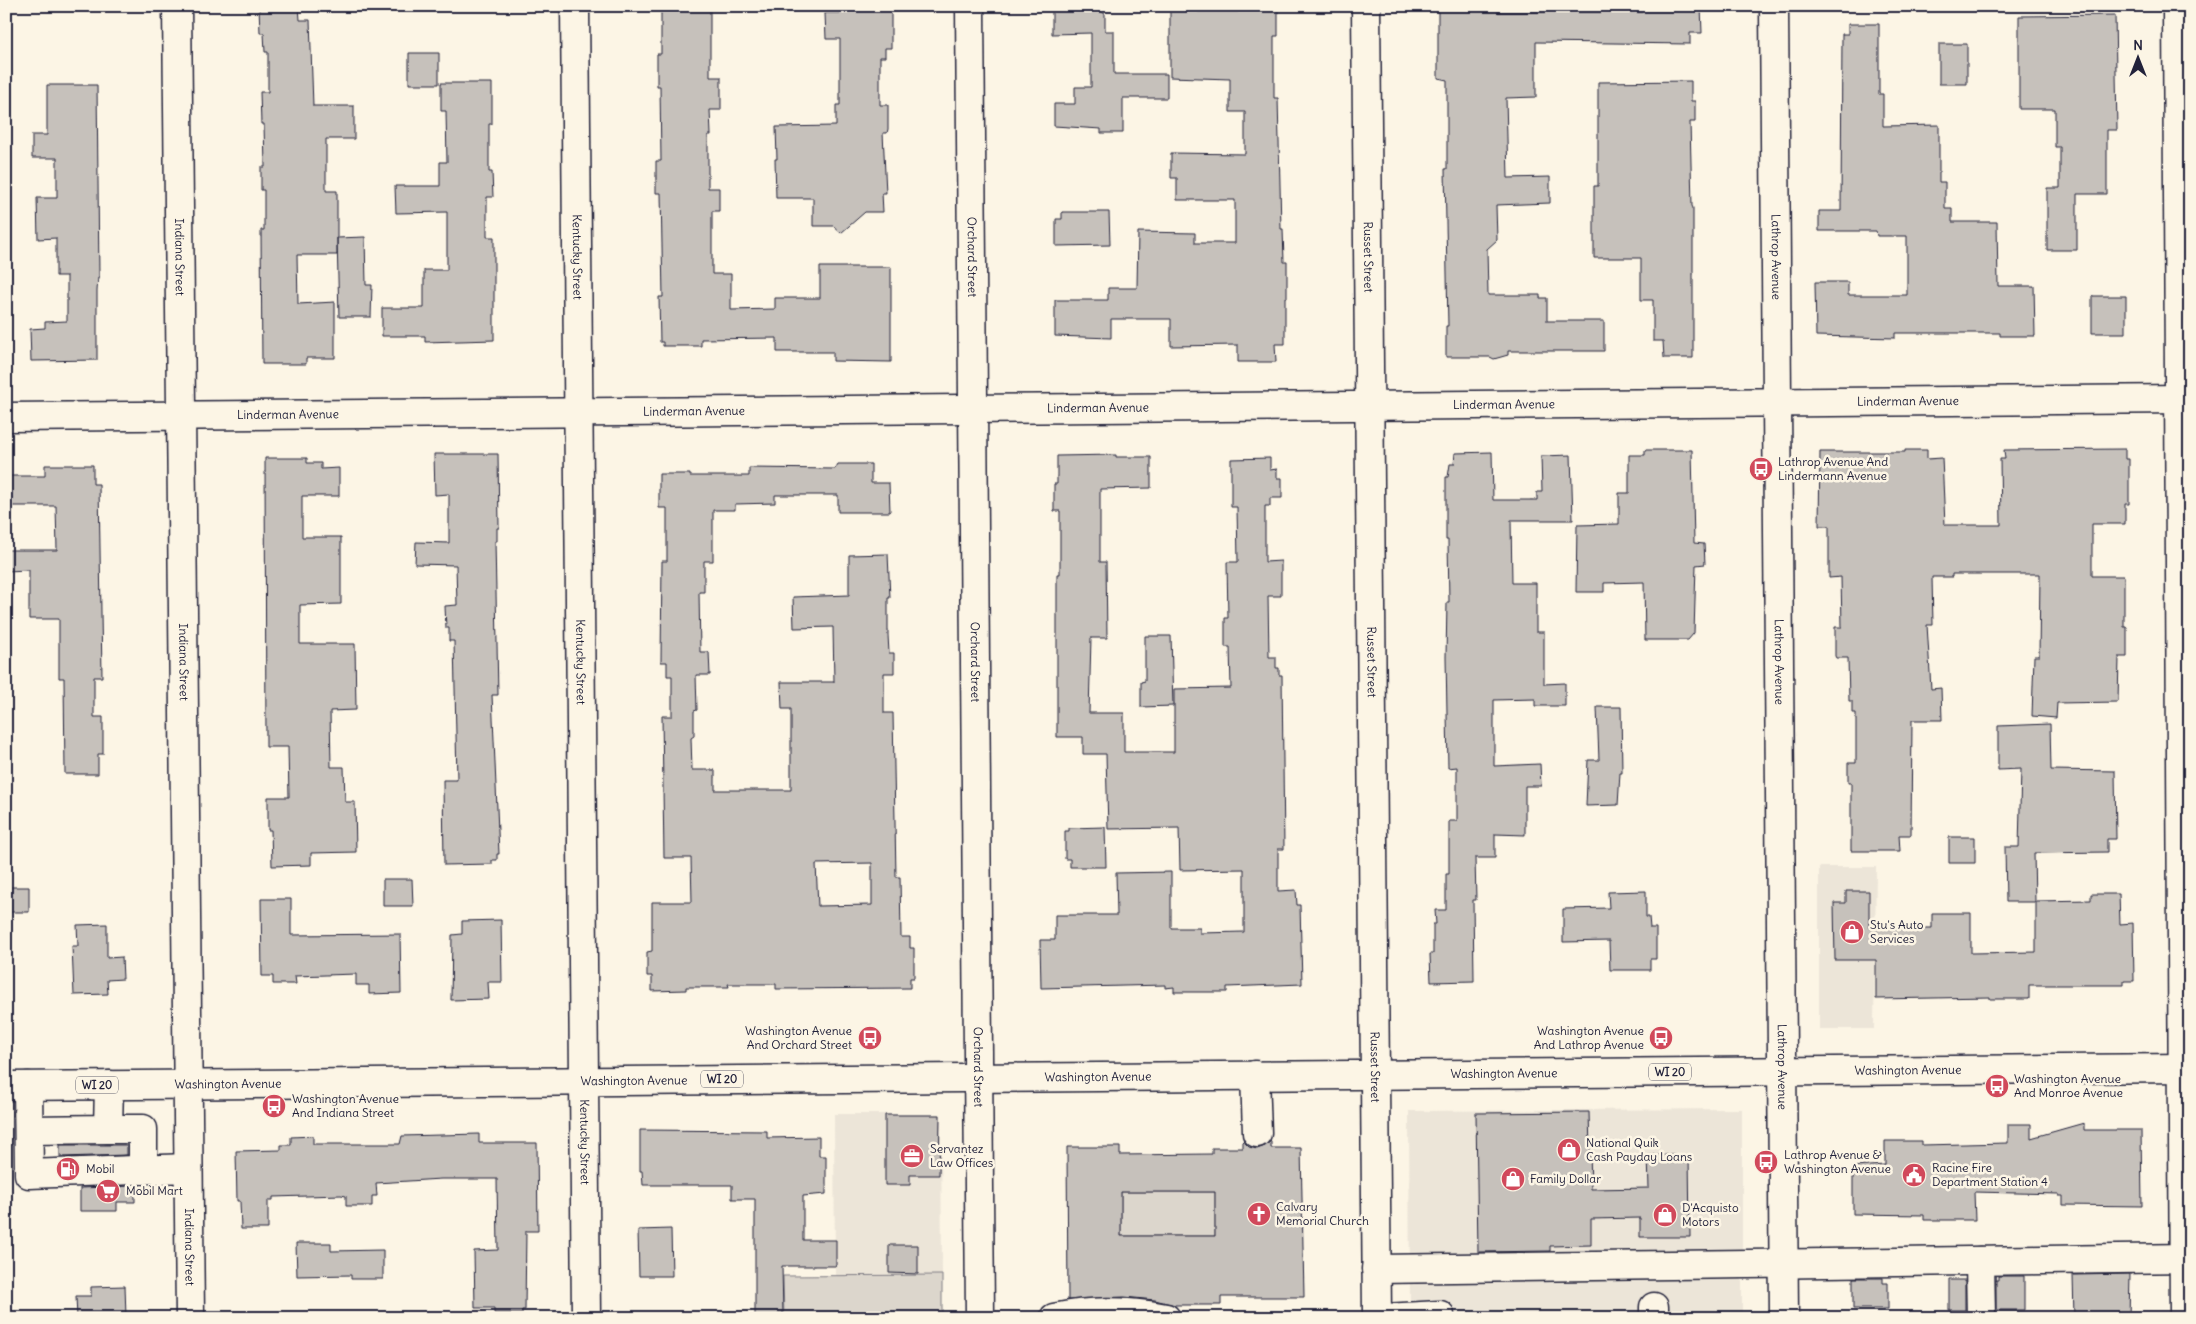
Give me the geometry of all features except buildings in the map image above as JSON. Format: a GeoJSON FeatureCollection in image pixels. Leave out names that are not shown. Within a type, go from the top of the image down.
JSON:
{"type":"FeatureCollection","features":[{"type":"Feature","properties":{"kind":"street","name":"Indiana Street"},"geometry":{"type":"LineString","coordinates":[[177,6],[190,1318]]}},
{"type":"Feature","properties":{"kind":"street","name":"Kentucky Street"},"geometry":{"type":"LineString","coordinates":[[574,6],[586,1318]]}},
{"type":"Feature","properties":{"kind":"street","name":"Orchard Street"},"geometry":{"type":"LineString","coordinates":[[970,6],[980,1318]]}},
{"type":"Feature","properties":{"kind":"street","name":"Russet Street"},"geometry":{"type":"LineString","coordinates":[[1366,6],[1377,1318]]}},
{"type":"Feature","properties":{"kind":"street","name":"Lathrop Avenue"},"geometry":{"type":"LineString","coordinates":[[1774,6],[1784,1318]]}},
{"type":"Feature","properties":{"kind":"street"},"geometry":{"type":"LineString","coordinates":[[2176,6],[2184,399],[2187,1258],[2184,1318]]}},
{"type":"Feature","properties":{"kind":"street","name":"Linderman Avenue"},"geometry":{"type":"LineString","coordinates":[[6,417],[2184,399]]}},
{"type":"Feature","properties":{"kind":"street","name":"Washington Avenue"},"geometry":{"type":"LineString","coordinates":[[17,1086],[2186,1068]]}},
{"type":"Feature","properties":{"kind":"street"},"geometry":{"type":"LineString","coordinates":[[1255,1075],[1257,1133]]}},
{"type":"Feature","properties":{"kind":"street"},"geometry":{"type":"LineString","coordinates":[[108,1129],[109,1085]]}},
{"type":"Feature","properties":{"kind":"street"},"geometry":{"type":"LineString","coordinates":[[17,1086],[29,1130],[29,1174],[188,1168]]}},
{"type":"Feature","properties":{"kind":"street"},"geometry":{"type":"LineString","coordinates":[[29,1130],[143,1129],[143,1170]]}},
{"type":"Feature","properties":{"kind":"street"},"geometry":{"type":"LineString","coordinates":[[1376,1269],[2187,1258]]}},
{"type":"Feature","properties":{"kind":"street"},"geometry":{"type":"LineString","coordinates":[[1980,1261],[1980,1318]]}},
{"type":"Feature","properties":{"kind":"street"},"geometry":{"type":"LineString","coordinates":[[1054,1318],[1073,1314],[1138,1313],[1166,1318]]}},
{"type":"Feature","properties":{"kind":"street"},"geometry":{"type":"LineString","coordinates":[[1384,1318],[1440,1315]]}},
{"type":"Feature","properties":{"kind":"shaded area"},"geometry":{"type":"Polygon","coordinates":[[[1819,867],[1876,867],[1874,1029],[1819,1029],[1819,867]]]}},
{"type":"Feature","properties":{"kind":"shaded area"},"geometry":{"type":"Polygon","coordinates":[[[1742,1109],[1742,1318],[1410,1318],[1409,1111],[1742,1109]]]}},
{"type":"Feature","properties":{"kind":"shaded area"},"geometry":{"type":"Polygon","coordinates":[[[834,1114],[941,1114],[942,1275],[835,1276],[834,1114]]]}},
{"type":"Feature","properties":{"kind":"shaded area"},"geometry":{"type":"Polygon","coordinates":[[[1121,1192],[1215,1192],[1215,1236],[1121,1236],[1121,1192]]]}},
{"type":"Feature","properties":{"kind":"shaded area"},"geometry":{"type":"Polygon","coordinates":[[[942,1275],[942,1318],[784,1318],[783,1276],[942,1275]]]}},
{"type":"Feature","properties":{"kind":"place","name":"Lathrop Avenue And Lindermann Avenue"},"geometry":{"type":"Point","coordinates":[1761,469]}},
{"type":"Feature","properties":{"kind":"place","name":"Stu's Auto Services"},"geometry":{"type":"Point","coordinates":[1852,932]}},
{"type":"Feature","properties":{"kind":"place","name":"Washington Avenue And Orchard Street"},"geometry":{"type":"Point","coordinates":[870,1038]}},
{"type":"Feature","properties":{"kind":"place","name":"Washington Avenue And Lathrop Avenue"},"geometry":{"type":"Point","coordinates":[1661,1038]}},
{"type":"Feature","properties":{"kind":"place","name":"Washington Avenue And Monroe Avenue"},"geometry":{"type":"Point","coordinates":[1997,1086]}},
{"type":"Feature","properties":{"kind":"place","name":"Washington Avenue And Indiana Street"},"geometry":{"type":"Point","coordinates":[274,1106]}},
{"type":"Feature","properties":{"kind":"place","name":"National Quik Cash Payday Loans"},"geometry":{"type":"Point","coordinates":[1569,1150]}},
{"type":"Feature","properties":{"kind":"place","name":"Servantez Law Offices"},"geometry":{"type":"Point","coordinates":[912,1156]}},
{"type":"Feature","properties":{"kind":"place","name":"Lathrop Avenue & Washington Avenue"},"geometry":{"type":"Point","coordinates":[1766,1162]}},
{"type":"Feature","properties":{"kind":"place","name":"Mobil"},"geometry":{"type":"Point","coordinates":[68,1169]}},
{"type":"Feature","properties":{"kind":"place","name":"Racine Fire Department Station 4"},"geometry":{"type":"Point","coordinates":[1914,1175]}},
{"type":"Feature","properties":{"kind":"place","name":"Family Dollar"},"geometry":{"type":"Point","coordinates":[1513,1179]}},
{"type":"Feature","properties":{"kind":"place","name":"Mobil Mart"},"geometry":{"type":"Point","coordinates":[108,1191]}},
{"type":"Feature","properties":{"kind":"place","name":"Calvary Memorial Church"},"geometry":{"type":"Point","coordinates":[1259,1214]}},
{"type":"Feature","properties":{"kind":"place","name":"D'Acquisto Motors"},"geometry":{"type":"Point","coordinates":[1665,1215]}}]}
